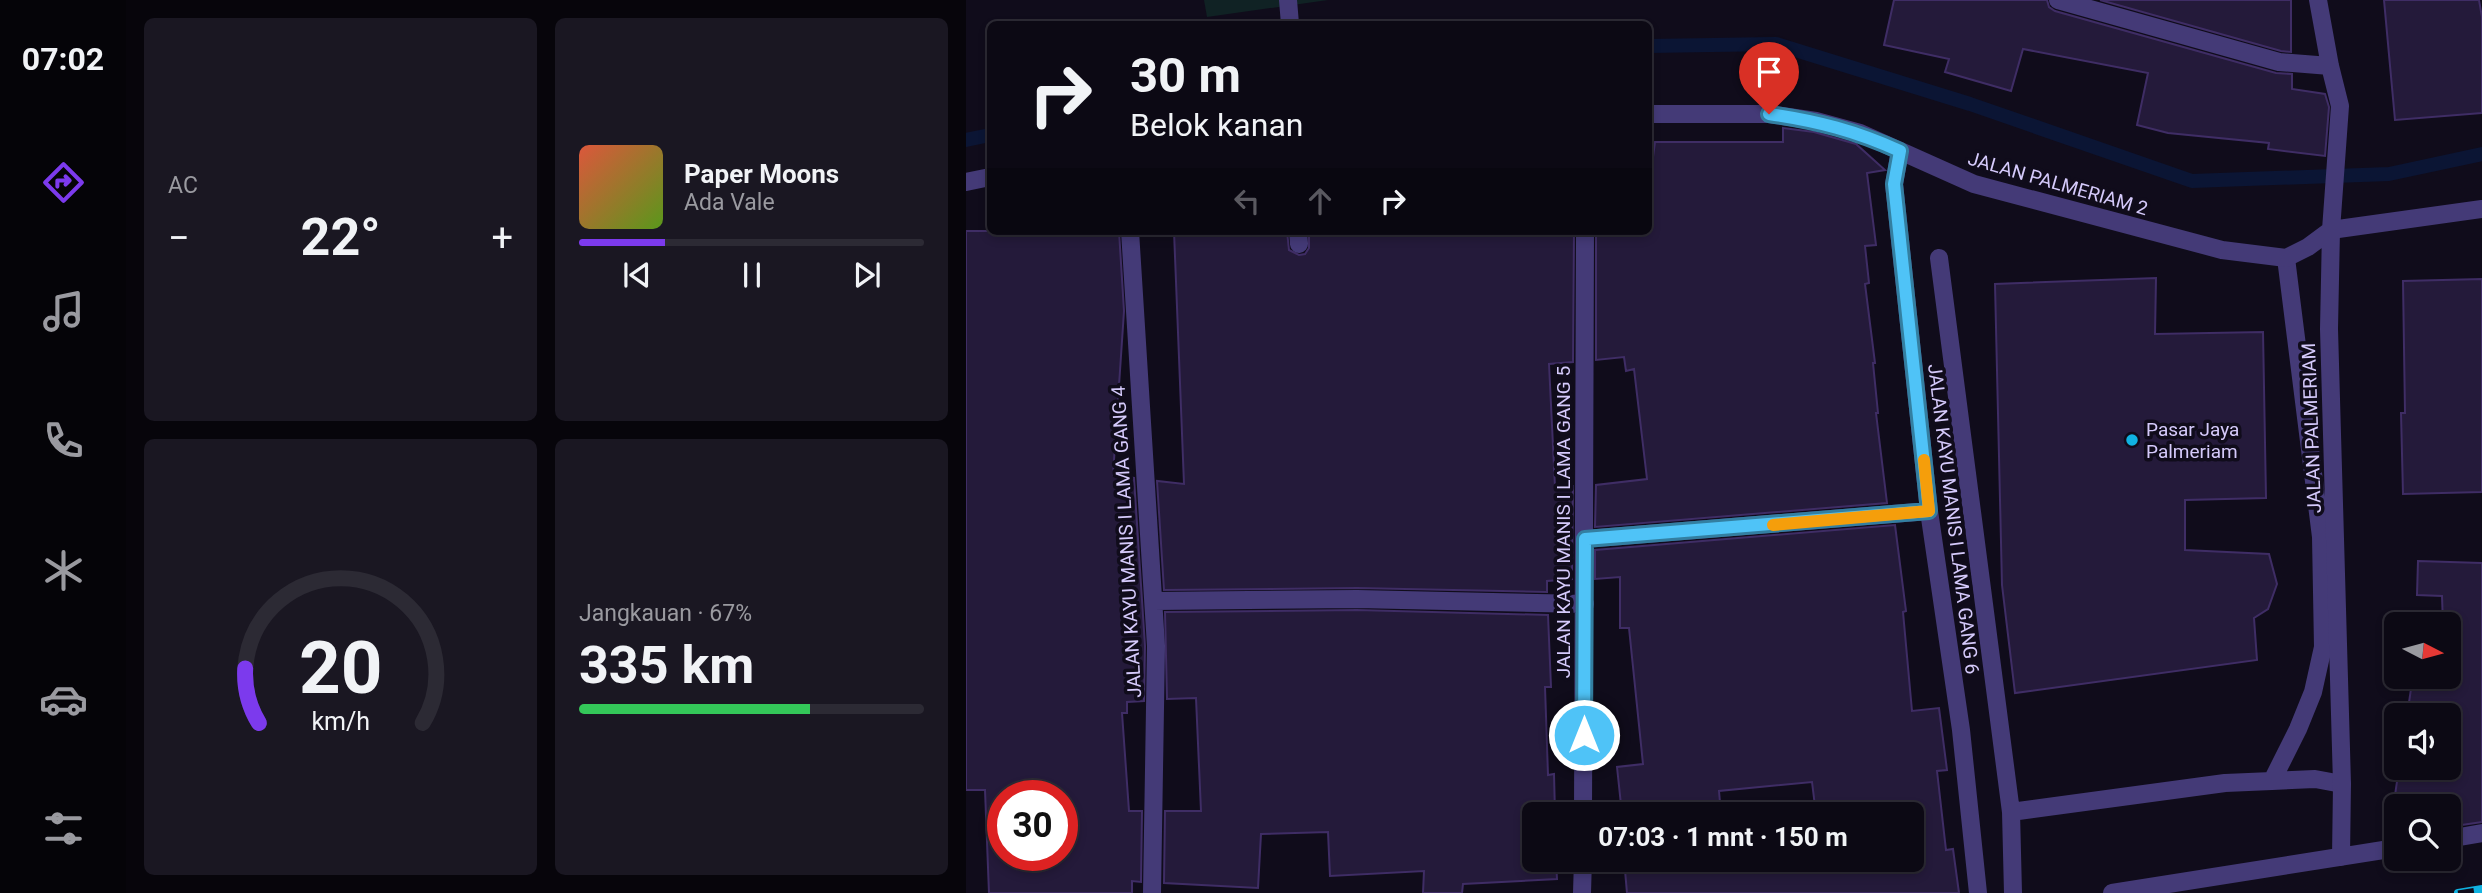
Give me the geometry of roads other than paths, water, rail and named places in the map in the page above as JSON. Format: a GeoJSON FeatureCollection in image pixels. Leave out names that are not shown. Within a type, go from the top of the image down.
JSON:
{"type":"FeatureCollection","features":[{"type":"Feature","properties":{"kind":"street"},"geometry":{"type":"LineString","coordinates":[[2058,0],[2279,62],[2330,66]]}},
{"type":"Feature","properties":{"kind":"street","name":"JALAN PALMERIAM"},"geometry":{"type":"LineString","coordinates":[[2318,0],[2340,106],[2331,230],[2329,329],[2342,783],[2341,857]]}},
{"type":"Feature","properties":{"kind":"street"},"geometry":{"type":"LineString","coordinates":[[1288,1],[1290,21]]}},
{"type":"Feature","properties":{"kind":"street","name":"JALAN PALMERIAM 2"},"geometry":{"type":"LineString","coordinates":[[1652,114],[1769,114],[1816,121],[1860,133],[1974,184],[2222,250],[2286,258]]}},
{"type":"Feature","properties":{"kind":"street","name":"JALAN KAYU MANIS I LAMA GANG 6"},"geometry":{"type":"LineString","coordinates":[[1900,151],[1894,184],[1929,511],[1961,730],[1978,893]]}},
{"type":"Feature","properties":{"kind":"street"},"geometry":{"type":"LineString","coordinates":[[966,182],[987,178]]}},
{"type":"Feature","properties":{"kind":"street"},"geometry":{"type":"LineString","coordinates":[[2272,781],[2313,692],[2323,647],[2321,537],[2286,258],[2308,247],[2331,230],[2482,209]]}},
{"type":"Feature","properties":{"kind":"street","name":"JALAN KAYU MANIS I LAMA GANG 4"},"geometry":{"type":"LineString","coordinates":[[1130,235],[1156,646],[1152,893]]}},
{"type":"Feature","properties":{"kind":"street","name":"JALAN KAYU MANIS I LAMA GANG 5"},"geometry":{"type":"LineString","coordinates":[[1583,802],[1585,235]]}},
{"type":"Feature","properties":{"kind":"street"},"geometry":{"type":"LineString","coordinates":[[1939,258],[2011,812],[2012,893]]}},
{"type":"Feature","properties":{"kind":"street"},"geometry":{"type":"LineString","coordinates":[[1585,539],[1929,511]]}},
{"type":"Feature","properties":{"kind":"street"},"geometry":{"type":"LineString","coordinates":[[1154,601],[1357,598],[1585,604]]}},
{"type":"Feature","properties":{"kind":"street"},"geometry":{"type":"LineString","coordinates":[[2011,812],[2225,783],[2315,779],[2342,783]]}},
{"type":"Feature","properties":{"kind":"street"},"geometry":{"type":"LineString","coordinates":[[2461,837],[2482,833]]}},
{"type":"Feature","properties":{"kind":"street"},"geometry":{"type":"LineString","coordinates":[[2112,893],[2384,850]]}},
{"type":"Feature","properties":{"kind":"street"},"geometry":{"type":"LineString","coordinates":[[1582,893],[1583,872]]}},
{"type":"Feature","properties":{"kind":"waterway"},"geometry":{"type":"LineString","coordinates":[[1652,46],[1776,44],[1970,104],[2192,181],[2389,174],[2482,154]]}},
{"type":"Feature","properties":{"kind":"waterway"},"geometry":{"type":"LineString","coordinates":[[966,140],[987,136]]}},
{"type":"Feature","properties":{"kind":"railway"},"geometry":{"type":"LineString","coordinates":[[2458,893],[2482,889]]}},
{"type":"Feature","properties":{"kind":"place","name":"Pasar Jaya Palmeriam"},"geometry":{"type":"Point","coordinates":[2132,440]}}]}
